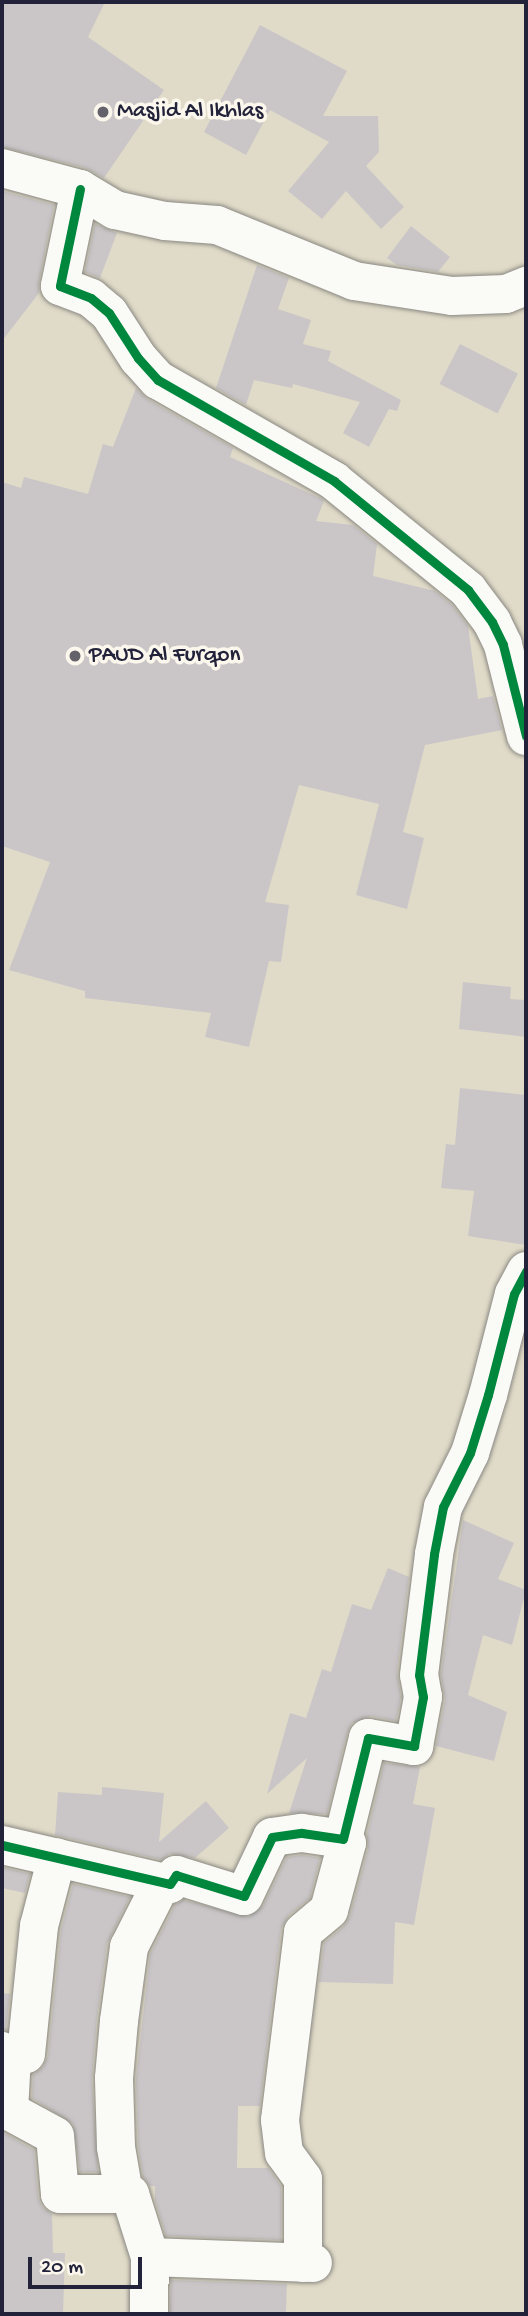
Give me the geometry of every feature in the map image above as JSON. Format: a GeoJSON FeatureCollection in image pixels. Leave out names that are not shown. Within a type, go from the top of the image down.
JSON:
{"type":"FeatureCollection","features":[{"type":"Feature","properties":{"kind":"street"},"geometry":{"type":"LineString","coordinates":[[2,168],[80,190],[115,210],[165,221],[216,225],[354,281],[452,296],[506,294],[526,286]]}},
{"type":"Feature","properties":{"kind":"street"},"geometry":{"type":"LineString","coordinates":[[80,190],[60,286],[91,298],[109,313],[138,358],[158,380],[334,481],[468,590],[492,622],[503,645],[526,736]]}},
{"type":"Feature","properties":{"kind":"street"},"geometry":{"type":"LineString","coordinates":[[343,1839],[368,1738],[414,1746],[423,1697],[419,1675],[433,1554],[443,1507],[470,1452],[514,1294],[526,1270]]}},
{"type":"Feature","properties":{"kind":"street"},"geometry":{"type":"LineString","coordinates":[[2,1844],[170,1884],[176,1875],[244,1896],[272,1837],[302,1833],[343,1839],[347,1843],[329,1910],[303,1932],[294,2025],[280,2120],[284,2154],[303,2179],[308,2263],[150,2257]]}},
{"type":"Feature","properties":{"kind":"street"},"geometry":{"type":"LineString","coordinates":[[58,1857],[38,1926],[26,2054],[7,2053],[9,2111],[55,2136],[60,2194],[130,2194],[150,2257],[149,2314]]}},
{"type":"Feature","properties":{"kind":"street"},"geometry":{"type":"LineString","coordinates":[[124,2194],[115,2134],[114,2078],[119,2021],[129,1947],[162,1882]]}},
{"type":"Feature","properties":{"kind":"building"},"geometry":{"type":"Polygon","coordinates":[[[2,2],[105,2],[88,37],[164,90],[104,178],[86,168],[2,147],[2,2]]]}},
{"type":"Feature","properties":{"kind":"building"},"geometry":{"type":"Polygon","coordinates":[[[260,25],[347,71],[323,116],[378,116],[379,152],[366,166],[404,207],[381,229],[346,191],[322,219],[288,191],[329,142],[270,110],[246,155],[204,132],[260,25]]]}},
{"type":"Feature","properties":{"kind":"building"},"geometry":{"type":"Polygon","coordinates":[[[2,191],[54,205],[39,293],[2,341],[2,191]]]}},
{"type":"Feature","properties":{"kind":"building"},"geometry":{"type":"Polygon","coordinates":[[[95,224],[117,233],[100,278],[85,272],[95,224]]]}},
{"type":"Feature","properties":{"kind":"building"},"geometry":{"type":"Polygon","coordinates":[[[411,226],[450,257],[438,272],[397,265],[387,258],[411,226]]]}},
{"type":"Feature","properties":{"kind":"building"},"geometry":{"type":"Polygon","coordinates":[[[257,265],[289,278],[278,309],[311,320],[303,344],[331,351],[328,361],[401,400],[397,411],[389,409],[369,447],[343,433],[360,402],[293,384],[292,388],[254,380],[246,405],[216,388],[257,265]]]}},
{"type":"Feature","properties":{"kind":"building"},"geometry":{"type":"Polygon","coordinates":[[[460,344],[518,374],[497,414],[440,384],[460,344]]]}},
{"type":"Feature","properties":{"kind":"building"},"geometry":{"type":"Polygon","coordinates":[[[136,388],[147,399],[233,448],[230,457],[322,499],[324,501],[316,521],[353,525],[377,544],[373,576],[435,591],[452,605],[468,626],[478,699],[493,696],[502,730],[425,745],[403,832],[424,838],[407,909],[356,895],[379,804],[299,785],[265,902],[289,905],[281,962],[269,961],[249,1047],[205,1037],[211,1013],[85,998],[85,991],[9,970],[50,862],[2,846],[2,482],[21,488],[24,477],[88,494],[103,444],[113,447],[136,388]]]}},
{"type":"Feature","properties":{"kind":"building"},"geometry":{"type":"Polygon","coordinates":[[[463,982],[511,987],[510,999],[526,1000],[526,1037],[459,1029],[463,982]]]}},
{"type":"Feature","properties":{"kind":"building"},"geometry":{"type":"Polygon","coordinates":[[[460,1088],[526,1095],[526,1245],[468,1236],[474,1191],[441,1188],[446,1144],[455,1145],[460,1088]]]}},
{"type":"Feature","properties":{"kind":"building"},"geometry":{"type":"Polygon","coordinates":[[[463,1520],[514,1543],[498,1579],[526,1590],[512,1645],[483,1635],[468,1695],[507,1712],[494,1761],[436,1746],[445,1700],[441,1674],[463,1520]]]}},
{"type":"Feature","properties":{"kind":"building"},"geometry":{"type":"Polygon","coordinates":[[[388,1568],[409,1577],[397,1672],[401,1697],[396,1721],[371,1716],[352,1723],[347,1733],[327,1814],[289,1813],[307,1758],[267,1794],[290,1713],[306,1718],[322,1669],[331,1672],[352,1604],[371,1610],[388,1568]]]}},
{"type":"Feature","properties":{"kind":"building"},"geometry":{"type":"Polygon","coordinates":[[[384,1763],[420,1767],[413,1804],[435,1808],[414,1925],[395,1922],[393,1984],[319,1982],[324,1943],[343,1927],[350,1916],[368,1849],[367,1835],[384,1763]]]}},
{"type":"Feature","properties":{"kind":"building"},"geometry":{"type":"Polygon","coordinates":[[[102,1787],[164,1793],[159,1842],[206,1801],[229,1828],[195,1858],[169,1854],[162,1860],[55,1835],[58,1792],[102,1795],[102,1787]]]}},
{"type":"Feature","properties":{"kind":"building"},"geometry":{"type":"Polygon","coordinates":[[[302,1855],[320,1858],[310,1898],[289,1915],[281,1929],[260,2106],[238,2106],[237,2168],[268,2168],[281,2186],[281,2240],[166,2236],[155,2200],[155,2186],[150,2186],[143,2177],[138,2145],[136,2079],[150,1954],[175,1905],[183,1900],[248,1917],[263,1906],[287,1857],[302,1855]]]}},
{"type":"Feature","properties":{"kind":"building"},"geometry":{"type":"Polygon","coordinates":[[[2,1867],[30,1874],[25,1893],[2,1888],[2,1867]]]}},
{"type":"Feature","properties":{"kind":"building"},"geometry":{"type":"Polygon","coordinates":[[[73,1884],[130,1897],[107,1944],[97,2018],[92,2079],[98,2172],[80,2172],[73,2124],[32,2098],[33,2075],[43,2067],[48,2056],[61,1930],[73,1884]]]}},
{"type":"Feature","properties":{"kind":"building"},"geometry":{"type":"Polygon","coordinates":[[[2,1993],[10,1994],[6,2030],[2,2030],[2,1993]]]}},
{"type":"Feature","properties":{"kind":"building"},"geometry":{"type":"Polygon","coordinates":[[[2,2132],[34,2150],[38,2197],[42,2207],[52,2214],[53,2253],[65,2253],[63,2314],[2,2314],[2,2132]]]}},
{"type":"Feature","properties":{"kind":"building"},"geometry":{"type":"Polygon","coordinates":[[[171,2280],[287,2284],[286,2314],[170,2314],[171,2280]]]}},
{"type":"Feature","properties":{"kind":"cycle path"},"geometry":{"type":"LineString","coordinates":[[80,189],[60,286],[91,298],[109,313],[138,358],[158,380],[334,481],[468,590],[492,622],[503,645],[526,736]]}},
{"type":"Feature","properties":{"kind":"cycle path"},"geometry":{"type":"LineString","coordinates":[[2,1845],[170,1884],[176,1875],[244,1896],[272,1837],[302,1833],[343,1839],[368,1738],[414,1746],[423,1697],[419,1675],[434,1554],[443,1507],[470,1453],[514,1294],[526,1271]]}},
{"type":"Feature","properties":{"kind":"place","name":"Masjid Al Ikhlas"},"geometry":{"type":"Point","coordinates":[103,112]}},
{"type":"Feature","properties":{"kind":"place","name":"PAUD Al Furqon"},"geometry":{"type":"Point","coordinates":[75,656]}}]}
